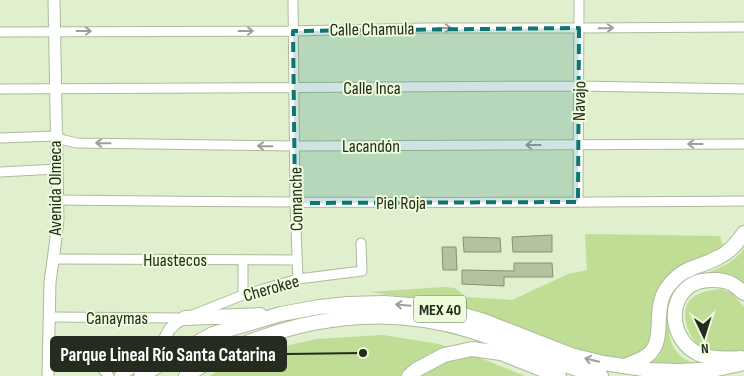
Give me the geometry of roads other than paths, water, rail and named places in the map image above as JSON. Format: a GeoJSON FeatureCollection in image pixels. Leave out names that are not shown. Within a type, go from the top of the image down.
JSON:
{"type":"FeatureCollection","features":[{"type":"Feature","properties":{"kind":"highway"},"geometry":{"type":"LineString","coordinates":[[625,366],[649,355],[654,349],[658,341],[660,302],[666,290],[676,278],[688,269],[718,258],[736,245],[744,233]]}},
{"type":"Feature","properties":{"kind":"highway"},"geometry":{"type":"LineString","coordinates":[[744,293],[731,284],[718,280],[704,280],[692,284],[683,292],[674,316],[676,329],[688,347],[700,354],[711,357],[744,358]]}},
{"type":"Feature","properties":{"kind":"highway","name":"MEX 40"},"geometry":{"type":"LineString","coordinates":[[141,376],[213,334],[281,314],[319,306],[384,303],[436,307],[484,320],[571,355],[603,363],[650,370],[679,371],[717,369],[744,363]]}},
{"type":"Feature","properties":{"kind":"highway"},"geometry":{"type":"LineString","coordinates":[[185,318],[281,314]]}},
{"type":"Feature","properties":{"kind":"highway","name":"MEX 40"},"geometry":{"type":"LineString","coordinates":[[186,376],[220,355],[264,336],[321,321],[359,316],[395,316],[434,321],[472,331],[576,370],[601,376]]}},
{"type":"Feature","properties":{"kind":"highway"},"geometry":{"type":"LineString","coordinates":[[409,376],[444,354],[472,349],[501,353],[559,376]]}},
{"type":"Feature","properties":{"kind":"street","name":"Avenida Olmeca"},"geometry":{"type":"LineString","coordinates":[[48,376],[50,282],[58,219],[54,0]]}},
{"type":"Feature","properties":{"kind":"street","name":"Comanche"},"geometry":{"type":"LineString","coordinates":[[293,0],[298,278]]}},
{"type":"Feature","properties":{"kind":"street","name":"Navajo"},"geometry":{"type":"LineString","coordinates":[[578,202],[579,0]]}},
{"type":"Feature","properties":{"kind":"street","name":"Calle Chamula"},"geometry":{"type":"LineString","coordinates":[[0,32],[744,27]]}},
{"type":"Feature","properties":{"kind":"street","name":"Calle Inca"},"geometry":{"type":"LineString","coordinates":[[0,89],[579,86],[744,89]]}},
{"type":"Feature","properties":{"kind":"street","name":"Lacandón"},"geometry":{"type":"LineString","coordinates":[[0,138],[55,136],[77,143],[295,146],[744,144]]}},
{"type":"Feature","properties":{"kind":"street"},"geometry":{"type":"LineString","coordinates":[[0,172],[56,168]]}},
{"type":"Feature","properties":{"kind":"street","name":"Piel Roja"},"geometry":{"type":"LineString","coordinates":[[58,200],[296,203],[744,200]]}},
{"type":"Feature","properties":{"kind":"street","name":"Cherokee"},"geometry":{"type":"LineString","coordinates":[[185,318],[243,294],[298,278],[362,271],[361,243]]}},
{"type":"Feature","properties":{"kind":"street","name":"Huastecos"},"geometry":{"type":"LineString","coordinates":[[53,259],[297,260]]}},
{"type":"Feature","properties":{"kind":"street"},"geometry":{"type":"LineString","coordinates":[[243,260],[243,294]]}},
{"type":"Feature","properties":{"kind":"street","name":"Canaymas"},"geometry":{"type":"LineString","coordinates":[[49,317],[185,318]]}},
{"type":"Feature","properties":{"kind":"street"},"geometry":{"type":"LineString","coordinates":[[120,376],[160,348],[169,330],[185,318]]}},
{"type":"Feature","properties":{"kind":"street"},"geometry":{"type":"LineString","coordinates":[[89,354],[109,376]]}},
{"type":"Feature","properties":{"kind":"place","name":"Parque Lineal Río Santa Catarina"},"geometry":{"type":"Point","coordinates":[363,353]}}]}
